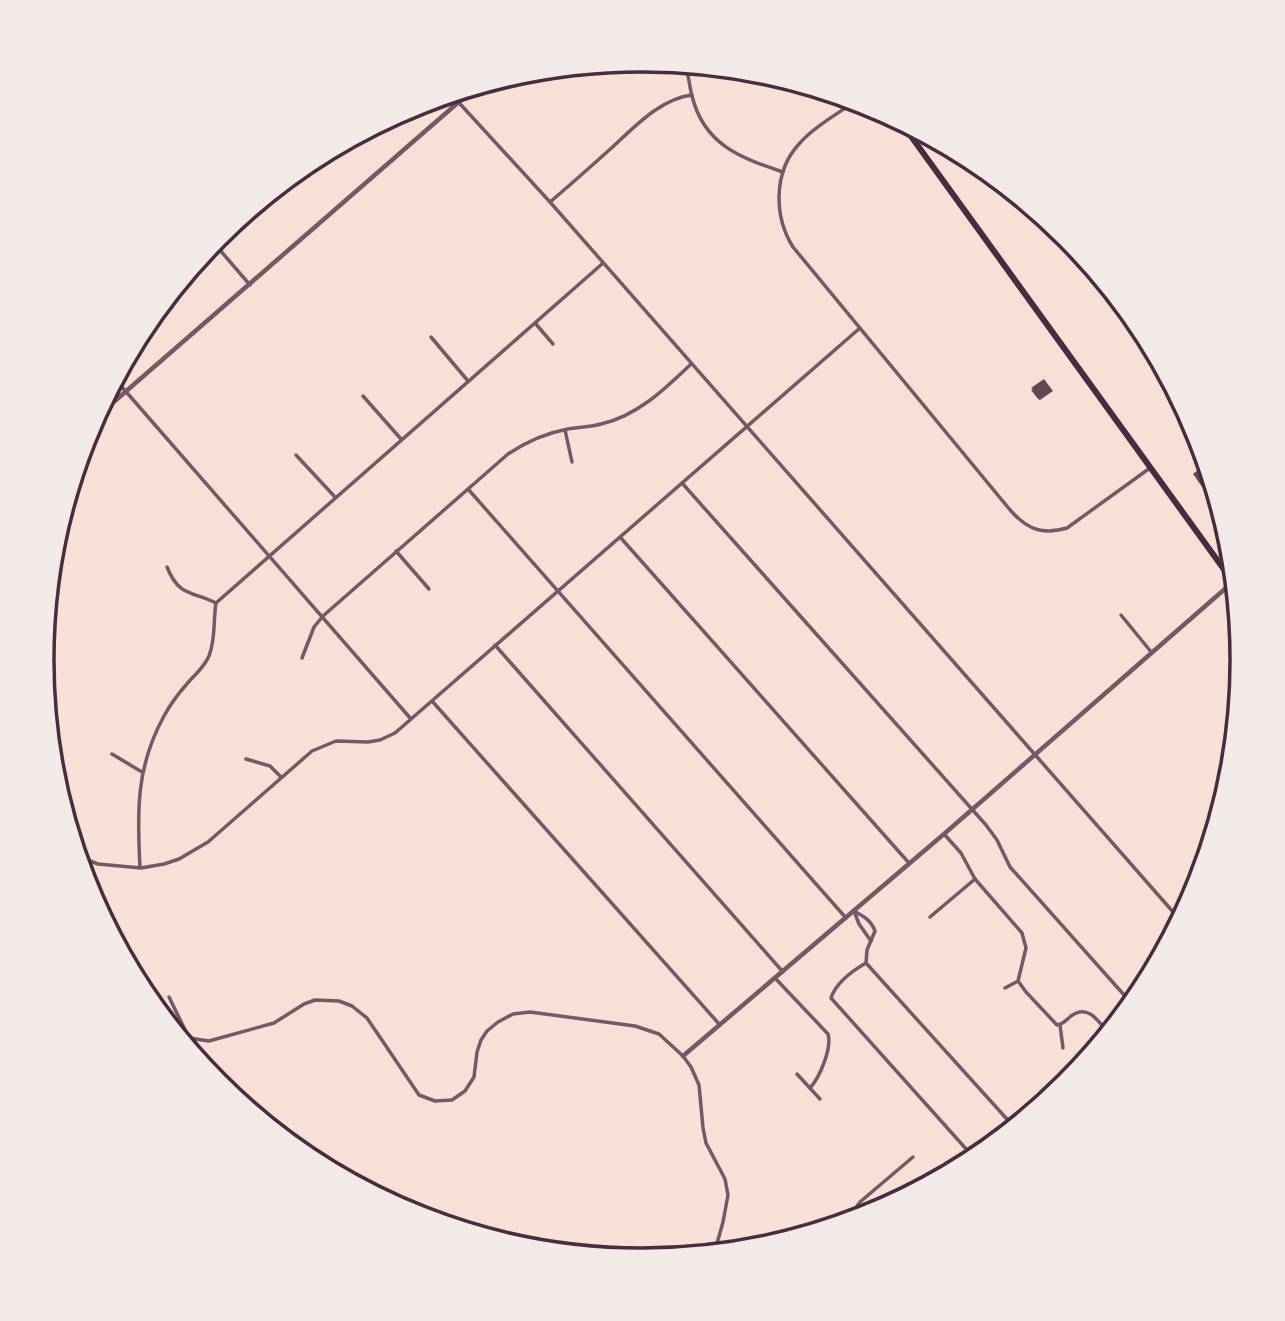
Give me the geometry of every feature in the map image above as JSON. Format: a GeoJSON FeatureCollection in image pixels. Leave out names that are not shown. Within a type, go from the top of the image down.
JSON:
{"type":"FeatureCollection","features":[{"type":"Feature","properties":{"kind":"main road"},"geometry":{"type":"LineString","coordinates":[[912,138],[1223,566]]}},
{"type":"Feature","properties":{"kind":"street"},"geometry":{"type":"LineString","coordinates":[[688,75],[692,95],[704,125],[724,147],[737,155],[783,172]]}},
{"type":"Feature","properties":{"kind":"street"},"geometry":{"type":"LineString","coordinates":[[550,202],[650,114],[682,96],[692,95]]}},
{"type":"Feature","properties":{"kind":"street"},"geometry":{"type":"LineString","coordinates":[[114,402],[458,102],[550,202],[1174,913]]}},
{"type":"Feature","properties":{"kind":"street"},"geometry":{"type":"LineString","coordinates":[[846,108],[799,144],[790,155],[779,191],[779,211],[786,236],[1011,511],[1030,528],[1043,531],[1067,528],[1151,467]]}},
{"type":"Feature","properties":{"kind":"street"},"geometry":{"type":"LineString","coordinates":[[221,251],[250,285]]}},
{"type":"Feature","properties":{"kind":"street"},"geometry":{"type":"LineString","coordinates":[[141,868],[138,812],[142,772],[165,714],[208,657],[215,636],[216,603],[602,264]]}},
{"type":"Feature","properties":{"kind":"street"},"geometry":{"type":"LineString","coordinates":[[535,323],[553,344]]}},
{"type":"Feature","properties":{"kind":"street"},"geometry":{"type":"LineString","coordinates":[[89,861],[141,868],[179,859],[208,842],[312,751],[336,741],[368,742],[394,733],[860,328]]}},
{"type":"Feature","properties":{"kind":"street"},"geometry":{"type":"LineString","coordinates":[[431,337],[468,381]]}},
{"type":"Feature","properties":{"kind":"street"},"geometry":{"type":"LineString","coordinates":[[302,658],[314,627],[323,616],[508,454],[526,443],[565,430],[601,424],[634,411],[692,364]]}},
{"type":"Feature","properties":{"kind":"street"},"geometry":{"type":"LineString","coordinates":[[122,387],[411,719]]}},
{"type":"Feature","properties":{"kind":"street"},"geometry":{"type":"LineString","coordinates":[[363,396],[401,439]]}},
{"type":"Feature","properties":{"kind":"street"},"geometry":{"type":"LineString","coordinates":[[565,430],[572,462]]}},
{"type":"Feature","properties":{"kind":"street"},"geometry":{"type":"LineString","coordinates":[[296,455],[335,497]]}},
{"type":"Feature","properties":{"kind":"street"},"geometry":{"type":"LineString","coordinates":[[682,483],[971,809],[997,840],[1010,867],[1125,996]]}},
{"type":"Feature","properties":{"kind":"street"},"geometry":{"type":"LineString","coordinates":[[468,489],[846,918]]}},
{"type":"Feature","properties":{"kind":"street"},"geometry":{"type":"LineString","coordinates":[[620,537],[909,863]]}},
{"type":"Feature","properties":{"kind":"street"},"geometry":{"type":"LineString","coordinates":[[396,551],[429,589]]}},
{"type":"Feature","properties":{"kind":"street"},"geometry":{"type":"LineString","coordinates":[[167,567],[180,588],[191,595],[216,603]]}},
{"type":"Feature","properties":{"kind":"street"},"geometry":{"type":"LineString","coordinates":[[683,1056],[1226,590]]}},
{"type":"Feature","properties":{"kind":"street"},"geometry":{"type":"LineString","coordinates":[[1121,615],[1152,653]]}},
{"type":"Feature","properties":{"kind":"street"},"geometry":{"type":"LineString","coordinates":[[495,645],[782,972]]}},
{"type":"Feature","properties":{"kind":"street"},"geometry":{"type":"LineString","coordinates":[[432,701],[720,1025]]}},
{"type":"Feature","properties":{"kind":"street"},"geometry":{"type":"LineString","coordinates":[[112,754],[142,772]]}},
{"type":"Feature","properties":{"kind":"street"},"geometry":{"type":"LineString","coordinates":[[246,759],[270,766],[281,777]]}},
{"type":"Feature","properties":{"kind":"street"},"geometry":{"type":"LineString","coordinates":[[944,834],[961,853],[975,879],[1022,933],[1026,948],[1018,981],[1005,988]]}},
{"type":"Feature","properties":{"kind":"street"},"geometry":{"type":"LineString","coordinates":[[930,917],[975,879]]}},
{"type":"Feature","properties":{"kind":"street"},"geometry":{"type":"LineString","coordinates":[[854,911],[866,917],[875,931],[867,950],[866,962],[1009,1121]]}},
{"type":"Feature","properties":{"kind":"street"},"geometry":{"type":"LineString","coordinates":[[854,911],[871,941]]}},
{"type":"Feature","properties":{"kind":"street"},"geometry":{"type":"LineString","coordinates":[[866,962],[837,985],[831,998],[968,1151]]}},
{"type":"Feature","properties":{"kind":"street"},"geometry":{"type":"LineString","coordinates":[[775,978],[828,1034],[830,1042],[826,1055],[817,1080],[810,1088]]}},
{"type":"Feature","properties":{"kind":"street"},"geometry":{"type":"LineString","coordinates":[[1018,981],[1060,1026]]}},
{"type":"Feature","properties":{"kind":"street"},"geometry":{"type":"LineString","coordinates":[[169,997],[183,1028]]}},
{"type":"Feature","properties":{"kind":"street"},"geometry":{"type":"LineString","coordinates":[[192,1039],[209,1041],[274,1023],[315,1000],[340,1000],[367,1017],[419,1095],[435,1101],[452,1100],[465,1091],[474,1077],[481,1040],[498,1022],[513,1014],[530,1012],[635,1026],[659,1034],[691,1067],[699,1085],[702,1128],[706,1143],[725,1179],[728,1195],[717,1244]]}},
{"type":"Feature","properties":{"kind":"street"},"geometry":{"type":"LineString","coordinates":[[1060,1026],[1082,1011],[1091,1013],[1103,1027]]}},
{"type":"Feature","properties":{"kind":"street"},"geometry":{"type":"LineString","coordinates":[[1060,1026],[1063,1048]]}},
{"type":"Feature","properties":{"kind":"street"},"geometry":{"type":"LineString","coordinates":[[797,1074],[820,1099]]}},
{"type":"Feature","properties":{"kind":"street"},"geometry":{"type":"LineString","coordinates":[[855,1209],[913,1157]]}},
{"type":"Feature","properties":{"kind":"building"},"geometry":{"type":"Polygon","coordinates":[[[1044,379],[1053,391],[1040,400],[1031,388],[1044,379]]]}},
{"type":"Feature","properties":{"kind":"building"},"geometry":{"type":"Polygon","coordinates":[[[1199,469],[1207,493],[1193,474],[1199,469]]]}}]}
